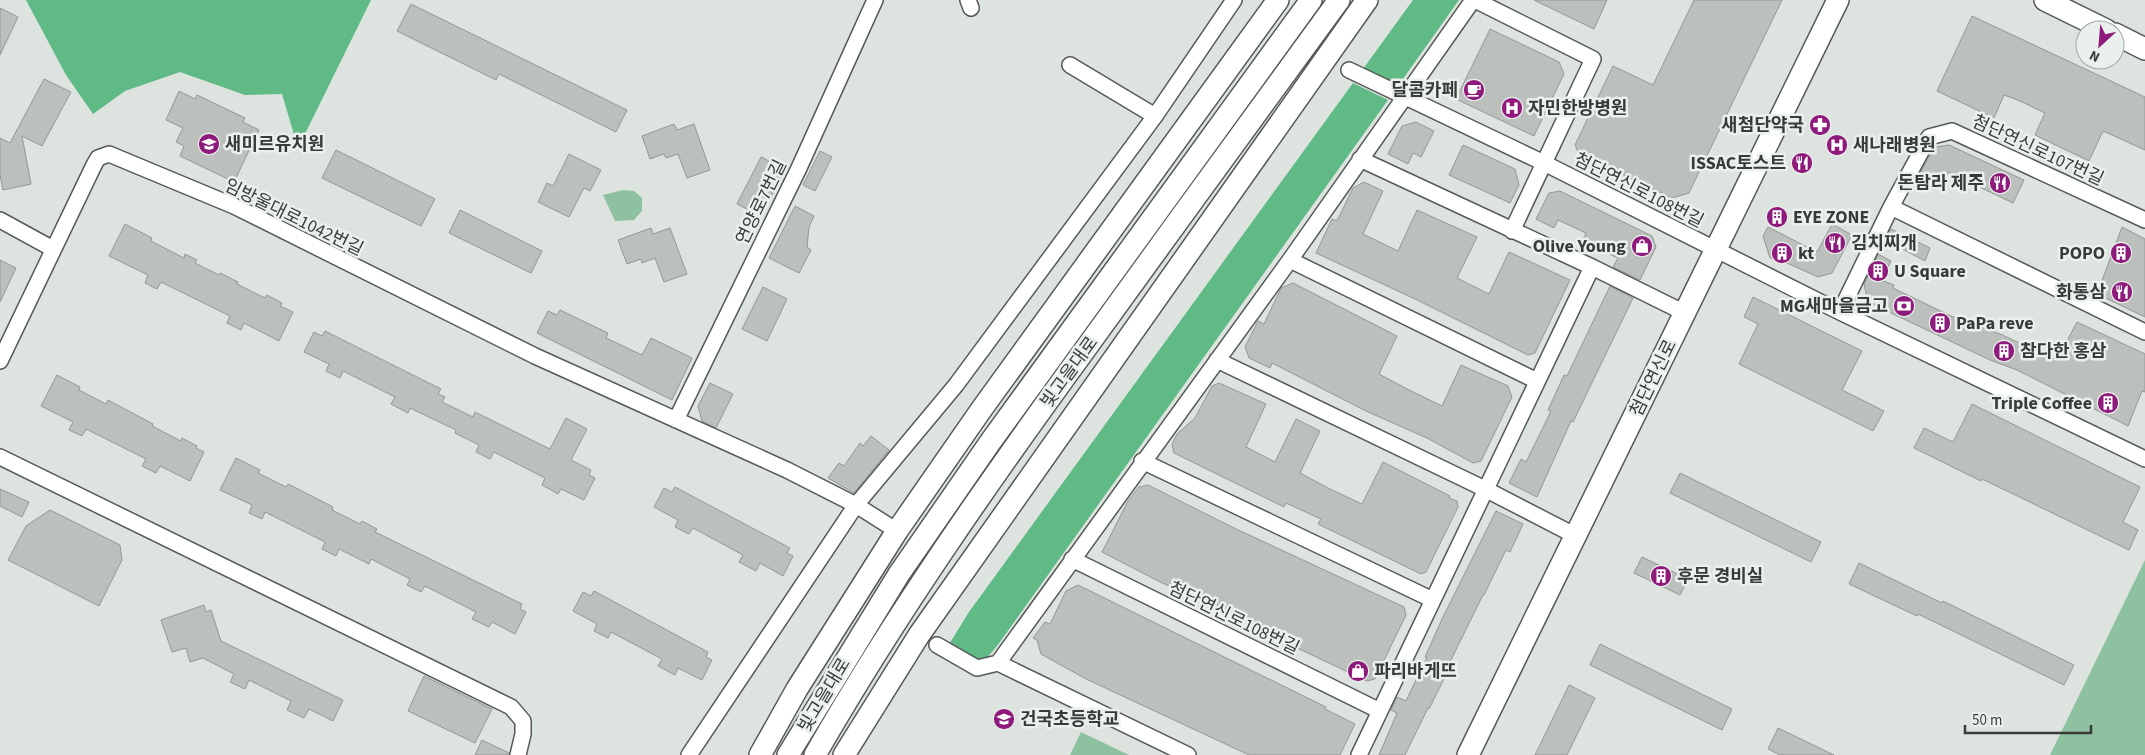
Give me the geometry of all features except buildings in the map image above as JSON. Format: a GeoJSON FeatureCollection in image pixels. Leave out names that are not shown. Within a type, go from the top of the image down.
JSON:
{"type":"FeatureCollection","features":[{"type":"Feature","properties":{"kind":"main road"},"geometry":{"type":"LineString","coordinates":[[760,755],[797,690],[897,531],[981,410],[1278,0]]}},
{"type":"Feature","properties":{"kind":"main road","name":"빛고을대로"},"geometry":{"type":"LineString","coordinates":[[788,755],[899,574],[991,441],[1311,0]]}},
{"type":"Feature","properties":{"kind":"main road","name":"빛고을대로"},"geometry":{"type":"LineString","coordinates":[[815,755],[842,708],[928,572],[1009,454],[1338,0]]}},
{"type":"Feature","properties":{"kind":"main road"},"geometry":{"type":"LineString","coordinates":[[844,755],[919,634],[1367,0]]}},
{"type":"Feature","properties":{"kind":"main road","name":"첨단연신로"},"geometry":{"type":"LineString","coordinates":[[1468,755],[1838,0]]}},
{"type":"Feature","properties":{"kind":"main road"},"geometry":{"type":"LineString","coordinates":[[2045,0],[2086,20]]}},
{"type":"Feature","properties":{"kind":"main road"},"geometry":{"type":"LineString","coordinates":[[2125,39],[2145,49]]}},
{"type":"Feature","properties":{"kind":"street","name":"연양로7번길"},"geometry":{"type":"LineString","coordinates":[[676,420],[818,127],[875,0]]}},
{"type":"Feature","properties":{"kind":"street"},"geometry":{"type":"LineString","coordinates":[[689,755],[856,505],[956,385],[1154,116],[1234,0]]}},
{"type":"Feature","properties":{"kind":"street","name":"첨단연신로108번길"},"geometry":{"type":"LineString","coordinates":[[998,663],[1142,461],[1290,260],[1360,158],[1474,0],[1593,59],[1512,230]]}},
{"type":"Feature","properties":{"kind":"street"},"geometry":{"type":"LineString","coordinates":[[1070,65],[1154,116]]}},
{"type":"Feature","properties":{"kind":"street"},"geometry":{"type":"LineString","coordinates":[[1349,70],[1404,97]]}},
{"type":"Feature","properties":{"kind":"street","name":"첨단연신로108번길"},"geometry":{"type":"LineString","coordinates":[[1404,97],[1544,162],[1716,250]]}},
{"type":"Feature","properties":{"kind":"street","name":"첨단연신로107번길"},"geometry":{"type":"LineString","coordinates":[[1840,312],[1891,207],[1929,137],[1952,131],[2145,220]]}},
{"type":"Feature","properties":{"kind":"street","name":"임방울대로1042번길"},"geometry":{"type":"LineString","coordinates":[[0,361],[98,158],[109,154],[234,206],[535,356],[787,470],[856,505],[897,531]]}},
{"type":"Feature","properties":{"kind":"street"},"geometry":{"type":"LineString","coordinates":[[1360,158],[1685,313]]}},
{"type":"Feature","properties":{"kind":"street"},"geometry":{"type":"LineString","coordinates":[[1891,207],[2145,332]]}},
{"type":"Feature","properties":{"kind":"street"},"geometry":{"type":"LineString","coordinates":[[0,220],[53,249]]}},
{"type":"Feature","properties":{"kind":"street"},"geometry":{"type":"LineString","coordinates":[[1716,250],[2145,459]]}},
{"type":"Feature","properties":{"kind":"street"},"geometry":{"type":"LineString","coordinates":[[1290,260],[1537,381]]}},
{"type":"Feature","properties":{"kind":"street"},"geometry":{"type":"LineString","coordinates":[[1359,755],[1592,267]]}},
{"type":"Feature","properties":{"kind":"street"},"geometry":{"type":"LineString","coordinates":[[1217,360],[1485,489],[1576,536]]}},
{"type":"Feature","properties":{"kind":"street"},"geometry":{"type":"LineString","coordinates":[[0,457],[511,707],[523,721],[524,734],[518,755]]}},
{"type":"Feature","properties":{"kind":"street"},"geometry":{"type":"LineString","coordinates":[[1142,461],[1433,600]]}},
{"type":"Feature","properties":{"kind":"street","name":"첨단연신로108번길"},"geometry":{"type":"LineString","coordinates":[[1072,559],[1380,711]]}},
{"type":"Feature","properties":{"kind":"street"},"geometry":{"type":"LineString","coordinates":[[937,645],[977,668],[998,663],[1188,755]]}},
{"type":"Feature","properties":{"kind":"green space"},"geometry":{"type":"Polygon","coordinates":[[[26,0],[371,0],[298,148],[282,94],[245,95],[180,72],[125,91],[93,114],[66,75],[26,0]]]}},
{"type":"Feature","properties":{"kind":"green space"},"geometry":{"type":"Polygon","coordinates":[[[1413,0],[1459,0],[1398,86],[1363,69],[1413,0]]]}},
{"type":"Feature","properties":{"kind":"green space"},"geometry":{"type":"Polygon","coordinates":[[[1353,83],[1388,100],[997,646],[986,659],[975,660],[948,646],[969,612],[1353,83]]]}},
{"type":"Feature","properties":{"kind":"green space"},"geometry":{"type":"Polygon","coordinates":[[[623,190],[634,191],[642,198],[642,211],[634,220],[615,221],[603,195],[623,190]]]}},
{"type":"Feature","properties":{"kind":"green space"},"geometry":{"type":"Polygon","coordinates":[[[2145,560],[2145,755],[2050,755],[2143,564],[2145,560]]]}},
{"type":"Feature","properties":{"kind":"green space"},"geometry":{"type":"Polygon","coordinates":[[[1081,732],[1129,755],[1070,755],[1081,732]]]}},
{"type":"Feature","properties":{"kind":"place","name":"달콤카페"},"geometry":{"type":"Point","coordinates":[1474,90]}},
{"type":"Feature","properties":{"kind":"place","name":"자민한방병원"},"geometry":{"type":"Point","coordinates":[1512,108]}},
{"type":"Feature","properties":{"kind":"place","name":"새첨단약국"},"geometry":{"type":"Point","coordinates":[1820,125]}},
{"type":"Feature","properties":{"kind":"place","name":"새미르유치원"},"geometry":{"type":"Point","coordinates":[209,144]}},
{"type":"Feature","properties":{"kind":"place","name":"새나래병원"},"geometry":{"type":"Point","coordinates":[1837,145]}},
{"type":"Feature","properties":{"kind":"place","name":"ISSAC토스트"},"geometry":{"type":"Point","coordinates":[1802,163]}},
{"type":"Feature","properties":{"kind":"place","name":"돈탐라 제주"},"geometry":{"type":"Point","coordinates":[2000,183]}},
{"type":"Feature","properties":{"kind":"place","name":"EYE ZONE"},"geometry":{"type":"Point","coordinates":[1777,217]}},
{"type":"Feature","properties":{"kind":"place","name":"김치찌개"},"geometry":{"type":"Point","coordinates":[1835,243]}},
{"type":"Feature","properties":{"kind":"place","name":"Olive Young"},"geometry":{"type":"Point","coordinates":[1642,246]}},
{"type":"Feature","properties":{"kind":"place","name":"kt"},"geometry":{"type":"Point","coordinates":[1782,253]}},
{"type":"Feature","properties":{"kind":"place","name":"POPO"},"geometry":{"type":"Point","coordinates":[2121,253]}},
{"type":"Feature","properties":{"kind":"place","name":"U Square"},"geometry":{"type":"Point","coordinates":[1878,271]}},
{"type":"Feature","properties":{"kind":"place","name":"화통삼"},"geometry":{"type":"Point","coordinates":[2122,292]}},
{"type":"Feature","properties":{"kind":"place","name":"MG새마을금고"},"geometry":{"type":"Point","coordinates":[1904,306]}},
{"type":"Feature","properties":{"kind":"place","name":"PaPa reve"},"geometry":{"type":"Point","coordinates":[1940,323]}},
{"type":"Feature","properties":{"kind":"place","name":"참다한 홍삼"},"geometry":{"type":"Point","coordinates":[2004,351]}},
{"type":"Feature","properties":{"kind":"place","name":"Triple Coffee"},"geometry":{"type":"Point","coordinates":[2108,403]}},
{"type":"Feature","properties":{"kind":"place","name":"후문 경비실"},"geometry":{"type":"Point","coordinates":[1661,576]}},
{"type":"Feature","properties":{"kind":"place","name":"파리바게뜨"},"geometry":{"type":"Point","coordinates":[1358,671]}},
{"type":"Feature","properties":{"kind":"place","name":"건국초등학교"},"geometry":{"type":"Point","coordinates":[1004,719]}}]}
